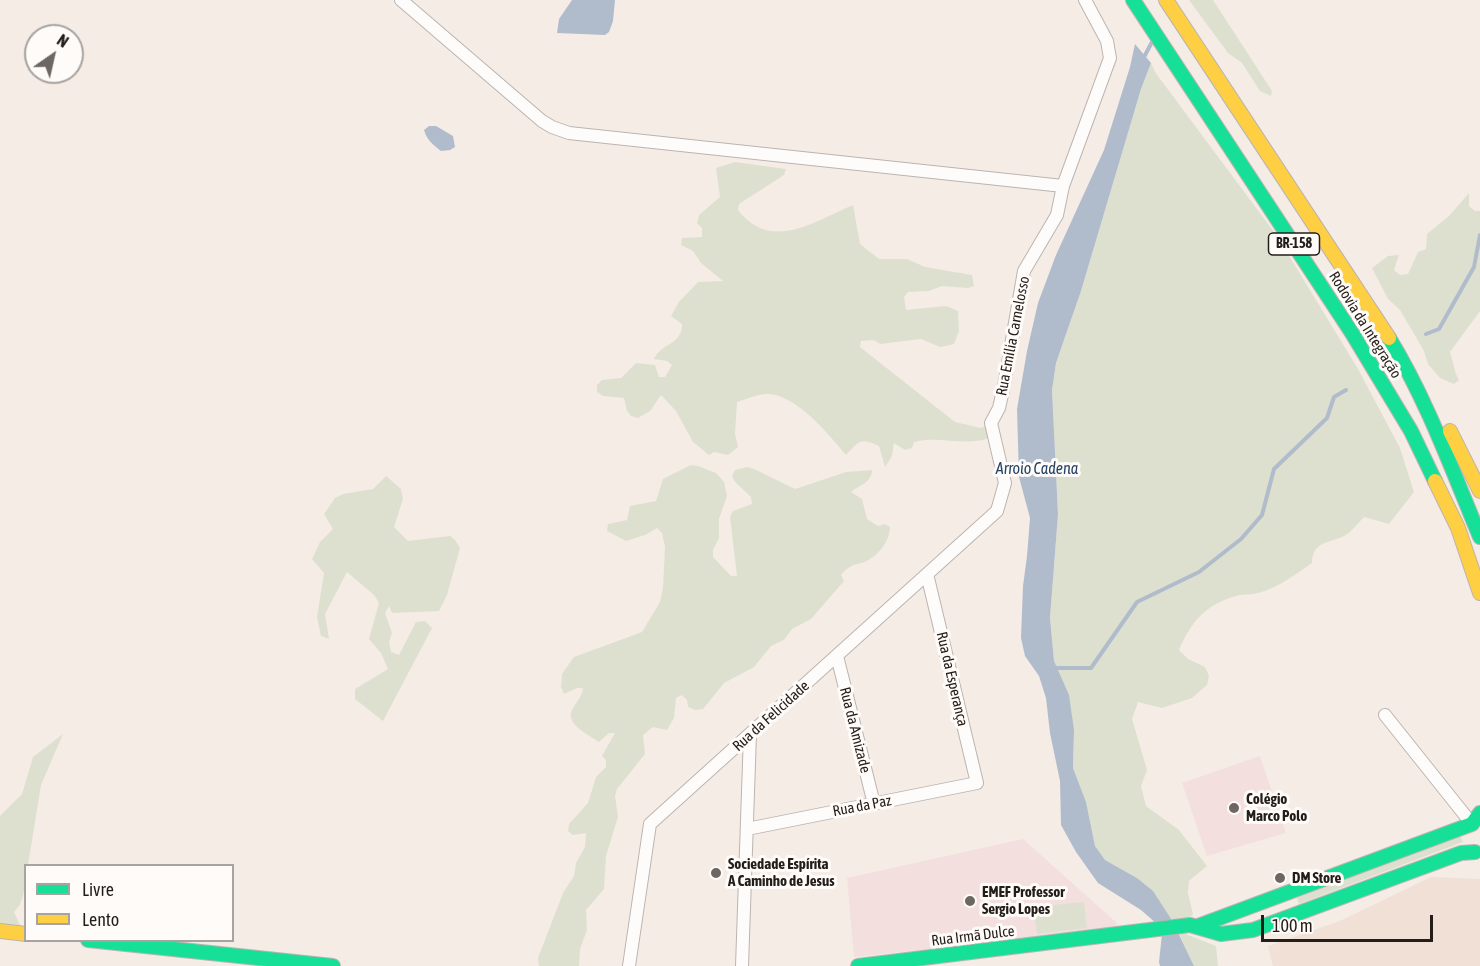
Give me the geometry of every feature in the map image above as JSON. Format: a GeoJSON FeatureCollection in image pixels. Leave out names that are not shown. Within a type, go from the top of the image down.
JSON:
{"type":"FeatureCollection","features":[{"type":"Feature","properties":{"kind":"main road","name":"Rodovia da Integração"},"geometry":{"type":"LineString","coordinates":[[1166,0],[1401,358],[1480,537]]}},
{"type":"Feature","properties":{"kind":"main road","name":"Rodovia da Integração"},"geometry":{"type":"LineString","coordinates":[[1134,1],[1353,333],[1411,431],[1458,528],[1480,592]]}},
{"type":"Feature","properties":{"kind":"main road"},"geometry":{"type":"LineString","coordinates":[[1401,358],[1431,393],[1480,491]]}},
{"type":"Feature","properties":{"kind":"main road"},"geometry":{"type":"LineString","coordinates":[[1476,818],[1471,843],[1478,855]]}},
{"type":"Feature","properties":{"kind":"main road","name":"Rua Irmã Dulce"},"geometry":{"type":"LineString","coordinates":[[858,966],[1194,925],[1288,894],[1476,818]]}},
{"type":"Feature","properties":{"kind":"main road","name":"Rua Irmã Dulce"},"geometry":{"type":"LineString","coordinates":[[1194,925],[1221,934],[1244,932],[1272,924],[1461,853],[1478,855]]}},
{"type":"Feature","properties":{"kind":"main road"},"geometry":{"type":"LineString","coordinates":[[1272,924],[1277,907],[1288,894]]}},
{"type":"Feature","properties":{"kind":"main road"},"geometry":{"type":"LineString","coordinates":[[0,931],[24,934]]}},
{"type":"Feature","properties":{"kind":"main road"},"geometry":{"type":"LineString","coordinates":[[107,942],[333,966]]}},
{"type":"Feature","properties":{"kind":"street"},"geometry":{"type":"LineString","coordinates":[[401,0],[542,121],[569,133],[1063,186]]}},
{"type":"Feature","properties":{"kind":"street","name":"Rua Emília Carnelosso"},"geometry":{"type":"LineString","coordinates":[[998,511],[1005,483],[991,423],[999,408],[1004,386],[1024,271],[1057,215],[1063,186],[1110,58],[1107,41],[1085,0]]}},
{"type":"Feature","properties":{"kind":"street","name":"Rua da Felicidade"},"geometry":{"type":"LineString","coordinates":[[629,966],[650,824],[998,511]]}},
{"type":"Feature","properties":{"kind":"street","name":"Rua da Esperança"},"geometry":{"type":"LineString","coordinates":[[927,574],[976,783]]}},
{"type":"Feature","properties":{"kind":"street","name":"Rua da Amizade"},"geometry":{"type":"LineString","coordinates":[[837,656],[874,804]]}},
{"type":"Feature","properties":{"kind":"street"},"geometry":{"type":"LineString","coordinates":[[1385,715],[1476,818]]}},
{"type":"Feature","properties":{"kind":"street"},"geometry":{"type":"LineString","coordinates":[[742,966],[750,734]]}},
{"type":"Feature","properties":{"kind":"street","name":"Rua da Paz"},"geometry":{"type":"LineString","coordinates":[[747,829],[976,783]]}},
{"type":"Feature","properties":{"kind":"shaded area","name":"Colégio Marco Polo"},"geometry":{"type":"Polygon","coordinates":[[[1260,756],[1286,833],[1207,856],[1182,783],[1260,756]]]}},
{"type":"Feature","properties":{"kind":"shaded area","name":"EMEF Professor Sergio Lopes"},"geometry":{"type":"Polygon","coordinates":[[[1023,839],[1117,923],[1118,930],[854,957],[847,878],[1023,839]]]}},
{"type":"Feature","properties":{"kind":"shaded area"},"geometry":{"type":"Polygon","coordinates":[[[1431,877],[1480,879],[1480,966],[1273,966],[1268,946],[1340,921],[1431,877]]]}},
{"type":"Feature","properties":{"kind":"green space"},"geometry":{"type":"Polygon","coordinates":[[[1189,0],[1213,0],[1272,91],[1271,96],[1260,91],[1242,63],[1228,53],[1189,0]]]}},
{"type":"Feature","properties":{"kind":"green space"},"geometry":{"type":"Polygon","coordinates":[[[1151,63],[1155,72],[1277,236],[1358,369],[1400,448],[1414,492],[1389,524],[1364,517],[1345,536],[1321,545],[1315,551],[1312,563],[1273,588],[1228,598],[1202,614],[1189,630],[1179,650],[1188,659],[1205,667],[1209,676],[1207,685],[1192,698],[1162,708],[1138,702],[1132,719],[1147,770],[1141,786],[1146,806],[1179,830],[1207,866],[1189,881],[1188,893],[1193,914],[1188,920],[1173,922],[1137,878],[1105,860],[1095,846],[1086,803],[1073,768],[1074,730],[1054,661],[1050,618],[1058,514],[1052,390],[1056,363],[1081,291],[1141,89],[1151,63]]]}},
{"type":"Feature","properties":{"kind":"green space"},"geometry":{"type":"Polygon","coordinates":[[[735,162],[786,169],[784,175],[739,204],[738,210],[751,223],[765,230],[779,232],[794,230],[853,205],[860,244],[879,259],[907,259],[925,267],[972,275],[974,286],[968,288],[942,286],[929,291],[908,292],[904,297],[906,310],[946,306],[958,311],[959,331],[954,344],[940,347],[921,339],[880,344],[874,340],[861,341],[860,347],[955,422],[981,428],[987,425],[989,438],[970,441],[923,440],[914,442],[912,448],[905,450],[894,443],[892,456],[885,467],[879,446],[864,441],[860,442],[846,455],[799,407],[776,395],[765,394],[737,402],[735,434],[738,447],[728,455],[714,452],[709,455],[693,442],[676,411],[661,395],[650,411],[638,418],[631,416],[627,411],[624,398],[603,396],[597,392],[597,385],[602,380],[621,378],[636,363],[655,365],[659,377],[665,377],[672,365],[667,361],[654,359],[661,350],[679,336],[682,324],[671,316],[679,302],[698,282],[723,281],[701,263],[693,251],[681,245],[682,238],[702,237],[702,228],[697,223],[699,215],[720,197],[716,168],[735,162]]]}},
{"type":"Feature","properties":{"kind":"green space"},"geometry":{"type":"Polygon","coordinates":[[[1469,193],[1469,206],[1475,211],[1480,211],[1480,311],[1450,352],[1459,380],[1454,384],[1440,378],[1428,364],[1424,351],[1400,310],[1388,299],[1372,268],[1388,256],[1399,255],[1394,270],[1400,275],[1408,274],[1418,252],[1426,249],[1427,234],[1449,216],[1469,193]]]}},
{"type":"Feature","properties":{"kind":"green space"},"geometry":{"type":"Polygon","coordinates":[[[691,465],[716,473],[724,482],[727,496],[719,519],[719,538],[713,550],[713,557],[731,576],[737,576],[730,517],[733,511],[752,504],[751,497],[735,482],[732,476],[735,470],[747,467],[795,489],[846,472],[872,470],[870,478],[851,492],[862,499],[867,519],[878,526],[885,524],[890,527],[888,537],[874,556],[849,567],[841,575],[844,581],[811,619],[792,629],[784,640],[771,646],[754,667],[724,683],[703,709],[695,710],[688,707],[687,700],[682,695],[676,698],[674,718],[667,730],[653,727],[643,735],[645,754],[617,789],[615,796],[618,817],[606,856],[604,889],[586,910],[587,930],[580,949],[579,966],[539,966],[538,958],[563,893],[574,876],[576,863],[585,847],[586,833],[573,835],[568,831],[569,824],[588,803],[596,777],[606,767],[606,760],[602,756],[615,733],[609,733],[599,742],[575,724],[572,720],[572,710],[583,688],[577,688],[564,694],[561,687],[562,674],[574,657],[642,632],[660,602],[663,588],[665,547],[662,533],[657,528],[645,535],[626,541],[607,531],[608,524],[627,520],[630,506],[656,501],[663,479],[691,465]]]}},
{"type":"Feature","properties":{"kind":"green space"},"geometry":{"type":"Polygon","coordinates":[[[386,476],[401,489],[403,499],[394,527],[408,541],[450,536],[460,548],[447,595],[439,611],[392,613],[389,606],[385,613],[392,633],[389,642],[391,652],[399,655],[416,622],[425,621],[432,628],[383,721],[355,699],[355,689],[388,669],[381,653],[369,639],[379,603],[374,595],[347,572],[325,614],[329,639],[321,636],[317,617],[324,573],[312,559],[320,542],[333,529],[324,514],[335,498],[343,494],[373,489],[386,476]]]}},
{"type":"Feature","properties":{"kind":"green space"},"geometry":{"type":"Polygon","coordinates":[[[63,734],[41,785],[28,864],[24,864],[24,891],[21,902],[14,912],[22,929],[0,923],[0,816],[22,794],[33,757],[63,734]]]}},
{"type":"Feature","properties":{"kind":"green space"},"geometry":{"type":"Polygon","coordinates":[[[1460,835],[1463,842],[1299,904],[1297,898],[1460,835]]]}},
{"type":"Feature","properties":{"kind":"green space"},"geometry":{"type":"Polygon","coordinates":[[[1084,902],[1087,928],[1037,934],[1033,907],[1084,902]]]}},
{"type":"Feature","properties":{"kind":"green space"},"geometry":{"type":"Polygon","coordinates":[[[1178,931],[1216,946],[1218,966],[1194,966],[1178,931]]]}},
{"type":"Feature","properties":{"kind":"water"},"geometry":{"type":"Polygon","coordinates":[[[572,0],[615,0],[613,21],[609,32],[605,35],[557,33],[559,19],[572,0]]]}},
{"type":"Feature","properties":{"kind":"water","name":"Arroio Cadena"},"geometry":{"type":"Polygon","coordinates":[[[1135,44],[1151,63],[1141,89],[1081,291],[1056,363],[1052,390],[1058,514],[1050,618],[1054,661],[1069,695],[1074,730],[1073,768],[1086,802],[1095,846],[1105,860],[1137,878],[1153,891],[1173,922],[1194,966],[1160,966],[1162,934],[1157,924],[1141,910],[1098,883],[1076,852],[1061,825],[1060,781],[1050,733],[1046,698],[1039,676],[1025,656],[1021,638],[1023,586],[1030,518],[1019,477],[1017,409],[1027,351],[1038,303],[1056,255],[1104,150],[1135,44]]]}},
{"type":"Feature","properties":{"kind":"water"},"geometry":{"type":"Polygon","coordinates":[[[429,126],[436,126],[453,136],[455,147],[450,150],[438,149],[425,134],[424,130],[429,126]]]}},
{"type":"Feature","properties":{"kind":"waterway","name":"Arroio Cadena"},"geometry":{"type":"LineString","coordinates":[[1143,59],[1152,42]]}},
{"type":"Feature","properties":{"kind":"waterway","name":"Arroio Cadena"},"geometry":{"type":"LineString","coordinates":[[1426,334],[1439,329],[1474,267],[1480,235]]}},
{"type":"Feature","properties":{"kind":"waterway","name":"Arroio Cadena"},"geometry":{"type":"LineString","coordinates":[[1053,668],[1091,668],[1137,602],[1199,572],[1241,539],[1262,515],[1274,469],[1327,418],[1334,397],[1346,390]]}},
{"type":"Feature","properties":{"kind":"traffic: fast"},"geometry":{"type":"LineString","coordinates":[[1133,0],[1352,333],[1411,431],[1435,481]]}},
{"type":"Feature","properties":{"kind":"traffic: fast"},"geometry":{"type":"LineString","coordinates":[[1389,338],[1427,411],[1480,537]]}},
{"type":"Feature","properties":{"kind":"traffic: fast"},"geometry":{"type":"LineString","coordinates":[[1198,926],[1472,824],[1480,813]]}},
{"type":"Feature","properties":{"kind":"traffic: fast"},"geometry":{"type":"LineString","coordinates":[[858,966],[1190,925],[1221,934],[1253,930],[1461,853],[1475,852]]}},
{"type":"Feature","properties":{"kind":"traffic: fast"},"geometry":{"type":"LineString","coordinates":[[107,942],[333,966]]}},
{"type":"Feature","properties":{"kind":"traffic: slow"},"geometry":{"type":"LineString","coordinates":[[1166,0],[1389,338]]}},
{"type":"Feature","properties":{"kind":"traffic: slow"},"geometry":{"type":"LineString","coordinates":[[1450,431],[1480,491]]}},
{"type":"Feature","properties":{"kind":"traffic: slow"},"geometry":{"type":"LineString","coordinates":[[1435,481],[1458,528],[1480,593]]}},
{"type":"Feature","properties":{"kind":"traffic: slow"},"geometry":{"type":"LineString","coordinates":[[0,931],[24,934]]}},
{"type":"Feature","properties":{"kind":"place","name":"Colégio Marco Polo"},"geometry":{"type":"Point","coordinates":[1234,808]}},
{"type":"Feature","properties":{"kind":"place","name":"Sociedade Espírita A Caminho de Jesus"},"geometry":{"type":"Point","coordinates":[716,873]}},
{"type":"Feature","properties":{"kind":"place","name":"DM Store"},"geometry":{"type":"Point","coordinates":[1280,878]}},
{"type":"Feature","properties":{"kind":"place","name":"EMEF Professor Sergio Lopes"},"geometry":{"type":"Point","coordinates":[970,901]}}]}
